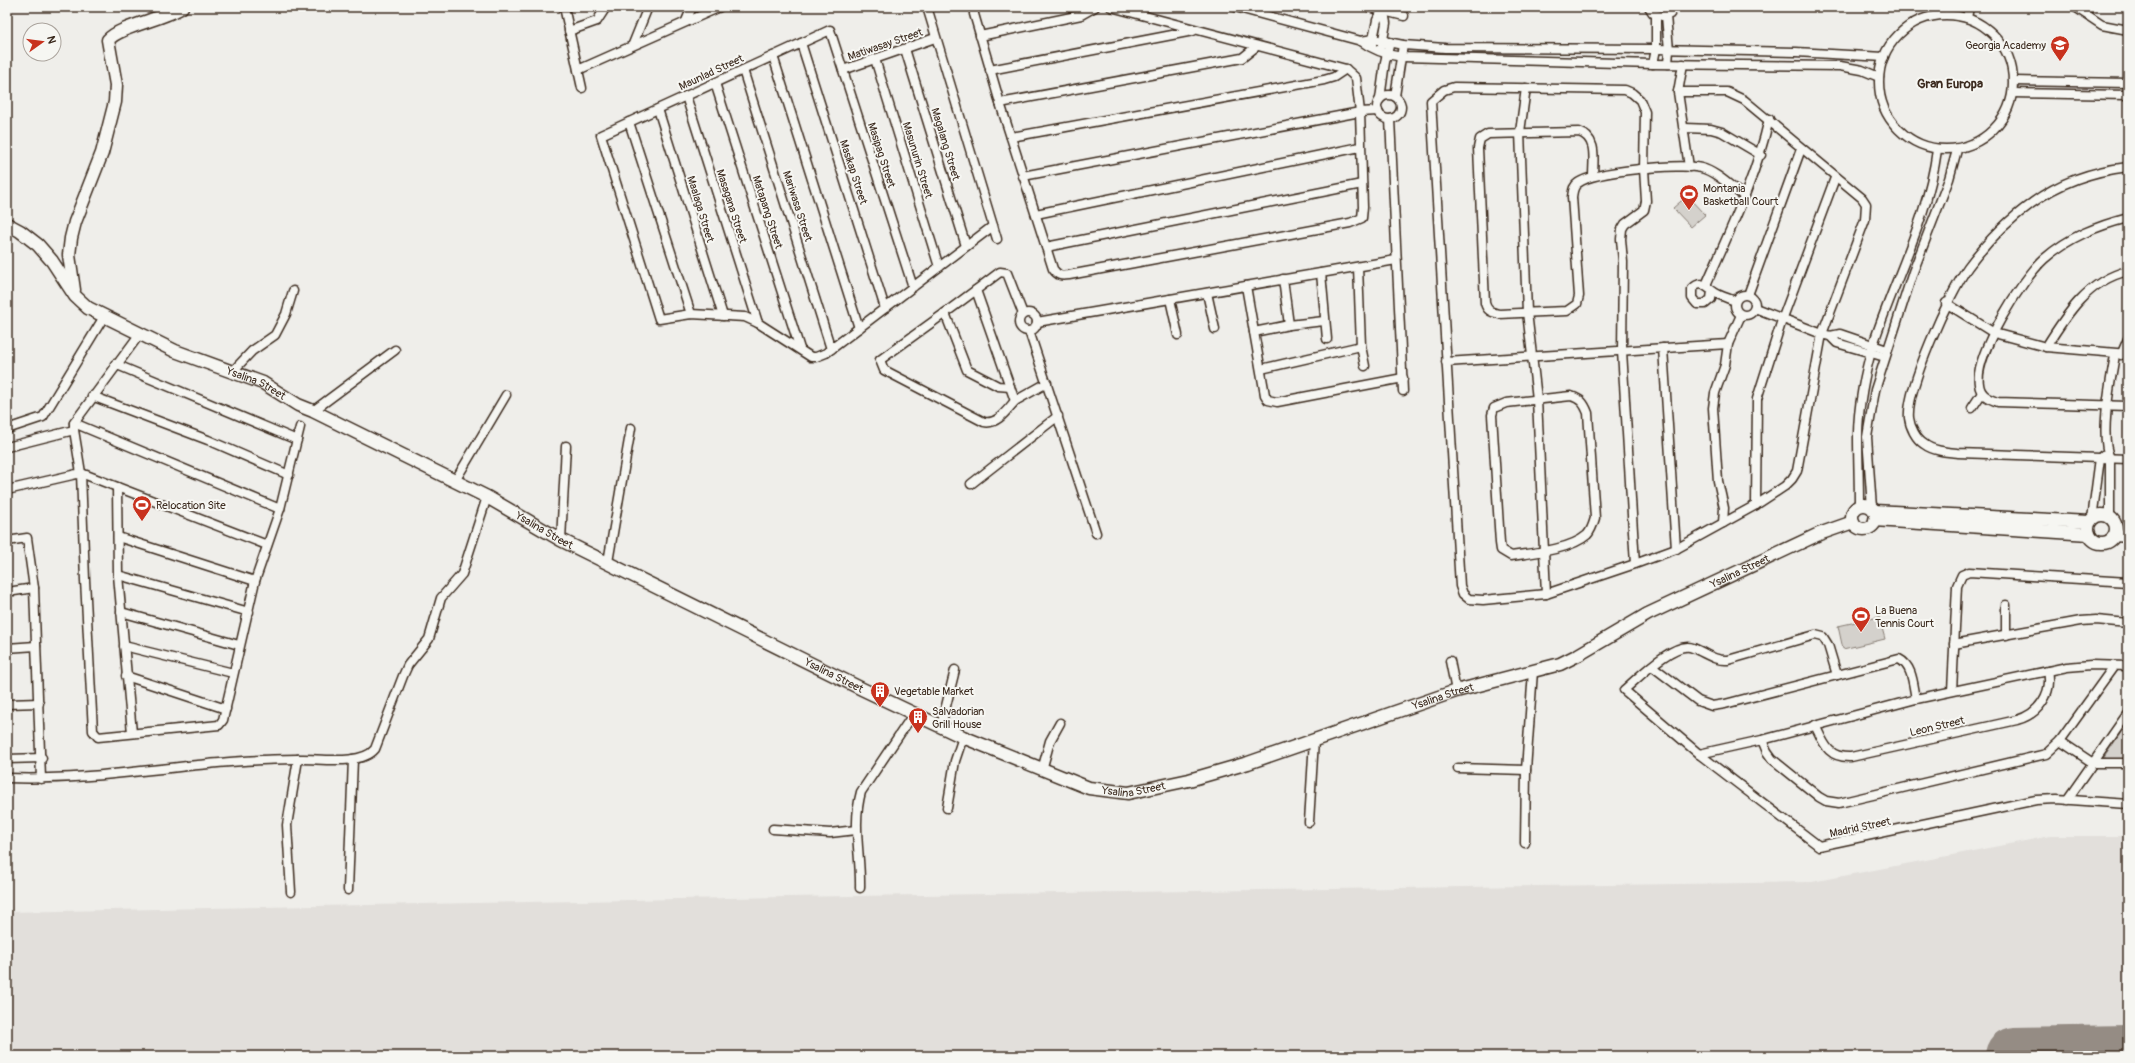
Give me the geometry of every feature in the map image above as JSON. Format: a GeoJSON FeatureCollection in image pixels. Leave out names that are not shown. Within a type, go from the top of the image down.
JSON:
{"type":"FeatureCollection","features":[{"type":"Feature","properties":{"kind":"street"},"geometry":{"type":"LineString","coordinates":[[75,296],[69,255],[71,238],[75,222],[102,153],[115,102],[116,85],[108,40],[111,36],[182,7]]}},
{"type":"Feature","properties":{"kind":"street"},"geometry":{"type":"LineString","coordinates":[[564,7],[582,88]]}},
{"type":"Feature","properties":{"kind":"street"},"geometry":{"type":"LineString","coordinates":[[569,31],[597,21],[606,7]]}},
{"type":"Feature","properties":{"kind":"street"},"geometry":{"type":"LineString","coordinates":[[633,44],[648,7]]}},
{"type":"Feature","properties":{"kind":"street"},"geometry":{"type":"LineString","coordinates":[[686,22],[692,7]]}},
{"type":"Feature","properties":{"kind":"street"},"geometry":{"type":"LineString","coordinates":[[578,70],[633,44],[720,7]]}},
{"type":"Feature","properties":{"kind":"street"},"geometry":{"type":"LineString","coordinates":[[927,7],[935,38],[997,239]]}},
{"type":"Feature","properties":{"kind":"street"},"geometry":{"type":"LineString","coordinates":[[974,7],[980,36],[1000,103],[1053,269],[1056,274],[1062,276],[1350,223],[1362,218],[1363,207],[1360,112],[1356,78],[1346,69],[1111,7]]}},
{"type":"Feature","properties":{"kind":"street"},"geometry":{"type":"LineString","coordinates":[[980,36],[1081,15],[1095,7]]}},
{"type":"Feature","properties":{"kind":"street"},"geometry":{"type":"LineString","coordinates":[[1235,7],[1361,41],[1371,49],[1384,54],[1403,57],[1653,64],[1840,66],[1862,70],[1879,77]]}},
{"type":"Feature","properties":{"kind":"street"},"geometry":{"type":"LineString","coordinates":[[1368,7],[1383,9],[1404,16]]}},
{"type":"Feature","properties":{"kind":"street"},"geometry":{"type":"LineString","coordinates":[[1649,7],[1656,15],[1656,49],[1653,64]]}},
{"type":"Feature","properties":{"kind":"street"},"geometry":{"type":"LineString","coordinates":[[1668,64],[1669,50],[1666,16],[1674,7]]}},
{"type":"Feature","properties":{"kind":"street"},"geometry":{"type":"LineString","coordinates":[[1967,18],[1969,7]]}},
{"type":"Feature","properties":{"kind":"street"},"geometry":{"type":"LineString","coordinates":[[2075,7],[2102,25],[2128,30]]}},
{"type":"Feature","properties":{"kind":"street"},"geometry":{"type":"LineString","coordinates":[[1371,49],[1377,20],[1383,9]]}},
{"type":"Feature","properties":{"kind":"street"},"geometry":{"type":"LineString","coordinates":[[1380,99],[1387,95],[1394,96],[1400,101],[1401,109],[1398,116],[1390,119],[1383,117],[1378,111],[1385,62],[1384,54],[1386,42],[1386,23],[1383,9]]}},
{"type":"Feature","properties":{"kind":"street"},"geometry":{"type":"LineString","coordinates":[[1950,11],[1967,18],[1985,26],[1999,40],[2009,58],[2014,81],[2013,93],[2006,114],[1994,131],[1977,143],[1957,150],[1937,150],[1918,144],[1901,132],[1888,116],[1880,98],[1879,77],[1884,57],[1892,41],[1906,28],[1922,19],[1950,11]]}},
{"type":"Feature","properties":{"kind":"street"},"geometry":{"type":"LineString","coordinates":[[1656,15],[1666,16]]}},
{"type":"Feature","properties":{"kind":"street","name":"Maunlad Street"},"geometry":{"type":"LineString","coordinates":[[691,314],[659,319],[601,135],[830,30]]}},
{"type":"Feature","properties":{"kind":"street","name":"Masipag Street"},"geometry":{"type":"LineString","coordinates":[[830,30],[913,287]]}},
{"type":"Feature","properties":{"kind":"street"},"geometry":{"type":"LineString","coordinates":[[990,70],[1196,30]]}},
{"type":"Feature","properties":{"kind":"street","name":"Matiwasay Street"},"geometry":{"type":"LineString","coordinates":[[843,70],[935,38]]}},
{"type":"Feature","properties":{"kind":"street"},"geometry":{"type":"LineString","coordinates":[[1361,41],[1373,39],[1404,45],[1446,48],[1656,49],[1796,52],[1884,57]]}},
{"type":"Feature","properties":{"kind":"street","name":"Masikap Street"},"geometry":{"type":"LineString","coordinates":[[801,43],[885,308]]}},
{"type":"Feature","properties":{"kind":"street"},"geometry":{"type":"LineString","coordinates":[[1394,96],[1403,57],[1404,45]]}},
{"type":"Feature","properties":{"kind":"street"},"geometry":{"type":"LineString","coordinates":[[1000,103],[1242,58],[1257,46]]}},
{"type":"Feature","properties":{"kind":"street","name":"Magalang Street"},"geometry":{"type":"LineString","coordinates":[[905,49],[966,246]]}},
{"type":"Feature","properties":{"kind":"street","name":"Mariwasa Street"},"geometry":{"type":"LineString","coordinates":[[774,56],[859,328]]}},
{"type":"Feature","properties":{"kind":"street","name":"Masunurin Street"},"geometry":{"type":"LineString","coordinates":[[875,59],[939,267]]}},
{"type":"Feature","properties":{"kind":"street"},"geometry":{"type":"LineString","coordinates":[[1683,64],[1678,92],[1685,128],[1689,166]]}},
{"type":"Feature","properties":{"kind":"street"},"geometry":{"type":"LineString","coordinates":[[1011,137],[1324,80],[1334,77],[1346,69]]}},
{"type":"Feature","properties":{"kind":"street","name":"Mariwasa Street"},"geometry":{"type":"LineString","coordinates":[[743,70],[831,349]]}},
{"type":"Feature","properties":{"kind":"street"},"geometry":{"type":"LineString","coordinates":[[2014,81],[2128,83]]}},
{"type":"Feature","properties":{"kind":"street","name":"Matapang Street"},"geometry":{"type":"LineString","coordinates":[[715,82],[800,349]]}},
{"type":"Feature","properties":{"kind":"street"},"geometry":{"type":"LineString","coordinates":[[1635,564],[1622,351],[1622,229],[1625,224],[1644,210],[1646,201],[1644,169],[1645,112],[1640,100],[1632,93],[1625,90],[1454,87],[1444,90],[1431,101],[1460,586],[1463,594],[1469,599],[1483,600],[1546,594],[1635,564],[1676,549],[1756,505],[1785,486],[1797,471],[1817,357],[1826,335],[1866,212],[1866,204],[1862,198],[1835,178],[1769,119],[1744,100],[1727,92],[1678,92]]}},
{"type":"Feature","properties":{"kind":"street"},"geometry":{"type":"LineString","coordinates":[[1526,88],[1520,132],[1527,312],[1537,399],[1546,551],[1546,594]]}},
{"type":"Feature","properties":{"kind":"street"},"geometry":{"type":"LineString","coordinates":[[2013,93],[2128,94]]}},
{"type":"Feature","properties":{"kind":"street","name":"Masagana Street"},"geometry":{"type":"LineString","coordinates":[[686,96],[758,323]]}},
{"type":"Feature","properties":{"kind":"street","name":"Maalaga Street"},"geometry":{"type":"LineString","coordinates":[[658,109],[723,316]]}},
{"type":"Feature","properties":{"kind":"street"},"geometry":{"type":"LineString","coordinates":[[1023,176],[1360,112],[1378,111]]}},
{"type":"Feature","properties":{"kind":"street"},"geometry":{"type":"LineString","coordinates":[[1390,119],[1403,391]]}},
{"type":"Feature","properties":{"kind":"street"},"geometry":{"type":"LineString","coordinates":[[1735,301],[1709,288],[1761,155],[1769,119]]}},
{"type":"Feature","properties":{"kind":"street"},"geometry":{"type":"LineString","coordinates":[[629,122],[691,314],[745,317],[758,323],[800,349],[806,355],[816,357],[831,349],[993,226]]}},
{"type":"Feature","properties":{"kind":"street"},"geometry":{"type":"LineString","coordinates":[[1685,128],[1711,129],[1722,132],[1761,155]]}},
{"type":"Feature","properties":{"kind":"street"},"geometry":{"type":"LineString","coordinates":[[1593,176],[1593,144],[1589,136],[1585,134],[1579,132],[1520,132],[1483,136],[1478,148],[1485,303],[1487,309],[1495,313],[1567,311],[1577,304],[1579,296],[1572,196],[1576,184],[1593,176],[1644,169],[1689,166],[1703,169],[1745,197]]}},
{"type":"Feature","properties":{"kind":"street"},"geometry":{"type":"LineString","coordinates":[[1036,214],[1360,147]]}},
{"type":"Feature","properties":{"kind":"street"},"geometry":{"type":"LineString","coordinates":[[1748,295],[1801,149]]}},
{"type":"Feature","properties":{"kind":"street"},"geometry":{"type":"LineString","coordinates":[[1859,505],[1858,434],[1864,387],[1871,354],[1873,345],[1926,204],[1934,176],[1937,150]]}},
{"type":"Feature","properties":{"kind":"street"},"geometry":{"type":"LineString","coordinates":[[1957,150],[1949,179],[1913,272],[1875,390],[1867,437],[1874,513],[1871,527],[1863,529],[1853,522],[1851,514],[1859,505],[1865,504],[1874,513],[2090,525],[2103,514],[2128,536]]}},
{"type":"Feature","properties":{"kind":"street"},"geometry":{"type":"LineString","coordinates":[[2128,167],[2090,175],[2062,185],[2033,203],[1987,244],[1968,268],[1946,303],[1913,389],[1909,419],[1915,434],[1924,445],[1938,450],[1958,453],[2100,458],[2108,455],[2128,459]]}},
{"type":"Feature","properties":{"kind":"street"},"geometry":{"type":"LineString","coordinates":[[1756,505],[1757,399],[1782,320],[1835,178]]}},
{"type":"Feature","properties":{"kind":"street"},"geometry":{"type":"LineString","coordinates":[[1046,247],[1362,184]]}},
{"type":"Feature","properties":{"kind":"street"},"geometry":{"type":"LineString","coordinates":[[2128,218],[2084,232],[2044,260],[2022,285],[1994,333],[1979,375],[1979,386],[1982,393],[1987,398],[1998,402],[2128,406]]}},
{"type":"Feature","properties":{"kind":"street","name":"Ysalina Street"},"geometry":{"type":"LineString","coordinates":[[7,224],[20,231],[38,245],[52,261],[75,296],[88,308],[105,315],[139,335],[175,351],[263,383],[298,405],[313,410],[487,497],[561,540],[862,689],[963,737],[1089,788],[1128,792],[1190,780],[1314,740],[1456,691],[1532,672],[1570,660],[1648,614],[1819,534],[1853,522]]}},
{"type":"Feature","properties":{"kind":"street"},"geometry":{"type":"LineString","coordinates":[[1037,322],[1396,260]]}},
{"type":"Feature","properties":{"kind":"street"},"geometry":{"type":"LineString","coordinates":[[1358,267],[1361,346],[1365,366]]}},
{"type":"Feature","properties":{"kind":"street"},"geometry":{"type":"LineString","coordinates":[[2046,347],[2066,315],[2079,300],[2107,279],[2128,271]]}},
{"type":"Feature","properties":{"kind":"street"},"geometry":{"type":"LineString","coordinates":[[1023,314],[1007,273],[1000,272],[880,360],[884,370],[984,422],[989,423],[998,419],[1015,401],[1046,383]]}},
{"type":"Feature","properties":{"kind":"street"},"geometry":{"type":"LineString","coordinates":[[1321,273],[1324,320],[1327,339]]}},
{"type":"Feature","properties":{"kind":"street"},"geometry":{"type":"LineString","coordinates":[[1283,279],[1289,325]]}},
{"type":"Feature","properties":{"kind":"street"},"geometry":{"type":"LineString","coordinates":[[1246,286],[1265,395],[1268,400],[1277,402],[1402,378]]}},
{"type":"Feature","properties":{"kind":"street"},"geometry":{"type":"LineString","coordinates":[[976,290],[1015,401]]}},
{"type":"Feature","properties":{"kind":"street"},"geometry":{"type":"LineString","coordinates":[[232,371],[252,351],[275,335],[286,314],[293,291]]}},
{"type":"Feature","properties":{"kind":"street"},"geometry":{"type":"LineString","coordinates":[[1207,292],[1215,329]]}},
{"type":"Feature","properties":{"kind":"street"},"geometry":{"type":"LineString","coordinates":[[1740,295],[1748,295],[1754,300],[1755,308],[1749,314],[1742,315],[1735,309],[1735,301],[1740,295]]}},
{"type":"Feature","properties":{"kind":"street"},"geometry":{"type":"LineString","coordinates":[[1170,299],[1178,335]]}},
{"type":"Feature","properties":{"kind":"street"},"geometry":{"type":"LineString","coordinates":[[1946,303],[1994,333],[2046,347],[2122,355]]}},
{"type":"Feature","properties":{"kind":"street"},"geometry":{"type":"LineString","coordinates":[[1755,308],[1782,320],[1826,335],[1837,343],[1871,354],[1886,353]]}},
{"type":"Feature","properties":{"kind":"street"},"geometry":{"type":"LineString","coordinates":[[945,313],[967,370],[998,386],[1010,387]]}},
{"type":"Feature","properties":{"kind":"street"},"geometry":{"type":"LineString","coordinates":[[1023,314],[1032,314],[1037,322]]}},
{"type":"Feature","properties":{"kind":"street"},"geometry":{"type":"LineString","coordinates":[[1023,314],[1019,319],[1019,325],[1023,330],[1029,332]]}},
{"type":"Feature","properties":{"kind":"street"},"geometry":{"type":"LineString","coordinates":[[7,429],[43,417],[105,315]]}},
{"type":"Feature","properties":{"kind":"street"},"geometry":{"type":"LineString","coordinates":[[1723,523],[1724,508],[1718,481],[1713,408],[1715,393],[1725,365],[1728,344],[1742,315]]}},
{"type":"Feature","properties":{"kind":"street"},"geometry":{"type":"LineString","coordinates":[[1254,332],[1324,320]]}},
{"type":"Feature","properties":{"kind":"street"},"geometry":{"type":"LineString","coordinates":[[1029,332],[1035,328],[1037,322]]}},
{"type":"Feature","properties":{"kind":"street"},"geometry":{"type":"LineString","coordinates":[[1029,332],[1096,533]]}},
{"type":"Feature","properties":{"kind":"street"},"geometry":{"type":"LineString","coordinates":[[1826,335],[1840,334],[1873,345],[1886,353]]}},
{"type":"Feature","properties":{"kind":"street"},"geometry":{"type":"LineString","coordinates":[[139,335],[92,396],[74,426],[81,472],[93,731],[98,737],[218,725],[223,720],[239,645],[249,612],[255,581],[280,509],[300,427]]}},
{"type":"Feature","properties":{"kind":"street"},"geometry":{"type":"LineString","coordinates":[[2100,458],[2090,525],[2094,541],[2102,543],[2110,541],[2114,525],[2108,455],[2107,405],[2128,339]]}},
{"type":"Feature","properties":{"kind":"street"},"geometry":{"type":"LineString","coordinates":[[1446,362],[1728,344]]}},
{"type":"Feature","properties":{"kind":"street"},"geometry":{"type":"LineString","coordinates":[[1261,369],[1361,346]]}},
{"type":"Feature","properties":{"kind":"street"},"geometry":{"type":"LineString","coordinates":[[1663,348],[1676,549]]}},
{"type":"Feature","properties":{"kind":"street"},"geometry":{"type":"LineString","coordinates":[[313,410],[395,350]]}},
{"type":"Feature","properties":{"kind":"street"},"geometry":{"type":"LineString","coordinates":[[116,364],[297,440]]}},
{"type":"Feature","properties":{"kind":"street"},"geometry":{"type":"LineString","coordinates":[[1972,408],[1982,393]]}},
{"type":"Feature","properties":{"kind":"street"},"geometry":{"type":"LineString","coordinates":[[454,481],[506,395]]}},
{"type":"Feature","properties":{"kind":"street"},"geometry":{"type":"LineString","coordinates":[[92,396],[208,440],[289,475]]}},
{"type":"Feature","properties":{"kind":"street"},"geometry":{"type":"LineString","coordinates":[[1571,396],[1579,398],[1584,403],[1588,413],[1595,518],[1591,530],[1586,536],[1576,542],[1546,551],[1511,556],[1502,550],[1493,422],[1494,408],[1498,405],[1506,403],[1571,396]]}},
{"type":"Feature","properties":{"kind":"street"},"geometry":{"type":"LineString","coordinates":[[971,484],[1058,416]]}},
{"type":"Feature","properties":{"kind":"street"},"geometry":{"type":"LineString","coordinates":[[7,447],[74,426],[280,509]]}},
{"type":"Feature","properties":{"kind":"street"},"geometry":{"type":"LineString","coordinates":[[608,562],[631,428]]}},
{"type":"Feature","properties":{"kind":"street"},"geometry":{"type":"LineString","coordinates":[[561,540],[566,446]]}},
{"type":"Feature","properties":{"kind":"street"},"geometry":{"type":"LineString","coordinates":[[7,490],[81,472],[267,545]]}},
{"type":"Feature","properties":{"kind":"street"},"geometry":{"type":"LineString","coordinates":[[117,487],[118,575],[132,733]]}},
{"type":"Feature","properties":{"kind":"street"},"geometry":{"type":"LineString","coordinates":[[7,778],[41,780],[226,763],[298,759],[353,759],[364,758],[370,755],[375,748],[406,670],[429,639],[440,598],[462,574],[487,497]]}},
{"type":"Feature","properties":{"kind":"street"},"geometry":{"type":"LineString","coordinates":[[2114,525],[2128,524]]}},
{"type":"Feature","properties":{"kind":"street"},"geometry":{"type":"LineString","coordinates":[[118,537],[255,581]]}},
{"type":"Feature","properties":{"kind":"street"},"geometry":{"type":"LineString","coordinates":[[7,541],[27,538],[34,588],[42,758],[41,780]]}},
{"type":"Feature","properties":{"kind":"street"},"geometry":{"type":"LineString","coordinates":[[1952,691],[1957,586],[1962,575],[1968,572],[2128,582]]}},
{"type":"Feature","properties":{"kind":"street"},"geometry":{"type":"LineString","coordinates":[[118,575],[249,612]]}},
{"type":"Feature","properties":{"kind":"street"},"geometry":{"type":"LineString","coordinates":[[14,591],[34,588]]}},
{"type":"Feature","properties":{"kind":"street"},"geometry":{"type":"LineString","coordinates":[[2006,605],[2006,635]]}},
{"type":"Feature","properties":{"kind":"street"},"geometry":{"type":"LineString","coordinates":[[121,612],[239,645]]}},
{"type":"Feature","properties":{"kind":"street"},"geometry":{"type":"LineString","coordinates":[[1954,644],[2096,620],[2128,623]]}},
{"type":"Feature","properties":{"kind":"street"},"geometry":{"type":"LineString","coordinates":[[1837,675],[1828,645],[1819,635],[1720,660],[1692,647],[1683,647],[1674,650],[1652,666],[1691,696],[1712,706],[1837,675],[1893,659],[1899,659],[1906,662],[1909,668],[1916,699]]}},
{"type":"Feature","properties":{"kind":"street"},"geometry":{"type":"LineString","coordinates":[[7,648],[36,646]]}},
{"type":"Feature","properties":{"kind":"street"},"geometry":{"type":"LineString","coordinates":[[124,646],[233,673]]}},
{"type":"Feature","properties":{"kind":"street"},"geometry":{"type":"LineString","coordinates":[[1450,661],[1456,691]]}},
{"type":"Feature","properties":{"kind":"street"},"geometry":{"type":"LineString","coordinates":[[1699,754],[1762,740],[1916,699],[2048,671],[2083,665],[2128,666]]}},
{"type":"Feature","properties":{"kind":"street","name":"Madrid Street"},"geometry":{"type":"LineString","coordinates":[[1652,666],[1624,690],[1699,754],[1819,846],[1836,844],[2024,802],[2048,799],[2128,804]]}},
{"type":"Feature","properties":{"kind":"street"},"geometry":{"type":"LineString","coordinates":[[1762,740],[1766,752],[1772,759],[1826,801],[1839,803],[2041,756],[2051,751],[2060,741],[2114,666]]}},
{"type":"Feature","properties":{"kind":"street"},"geometry":{"type":"LineString","coordinates":[[941,726],[955,670]]}},
{"type":"Feature","properties":{"kind":"street","name":"Leon Street"},"geometry":{"type":"LineString","coordinates":[[1815,725],[1830,752],[1842,758],[2002,723],[2026,717],[2038,708],[2048,690],[2050,681],[2048,671]]}},
{"type":"Feature","properties":{"kind":"street"},"geometry":{"type":"LineString","coordinates":[[1525,843],[1526,770],[1532,672]]}},
{"type":"Feature","properties":{"kind":"street"},"geometry":{"type":"LineString","coordinates":[[126,676],[226,709]]}},
{"type":"Feature","properties":{"kind":"street"},"geometry":{"type":"LineString","coordinates":[[7,704],[39,703]]}},
{"type":"Feature","properties":{"kind":"street"},"geometry":{"type":"LineString","coordinates":[[860,888],[856,830],[857,806],[861,792],[914,713]]}},
{"type":"Feature","properties":{"kind":"street"},"geometry":{"type":"LineString","coordinates":[[2067,800],[2128,713]]}},
{"type":"Feature","properties":{"kind":"street"},"geometry":{"type":"LineString","coordinates":[[1042,770],[1050,741],[1060,723]]}},
{"type":"Feature","properties":{"kind":"street"},"geometry":{"type":"LineString","coordinates":[[947,808],[955,761],[963,737]]}},
{"type":"Feature","properties":{"kind":"street"},"geometry":{"type":"LineString","coordinates":[[1309,822],[1314,740]]}},
{"type":"Feature","properties":{"kind":"street"},"geometry":{"type":"LineString","coordinates":[[2060,741],[2093,764],[2128,763]]}},
{"type":"Feature","properties":{"kind":"street"},"geometry":{"type":"LineString","coordinates":[[7,759],[42,758]]}},
{"type":"Feature","properties":{"kind":"street"},"geometry":{"type":"LineString","coordinates":[[291,892],[287,825],[298,759]]}},
{"type":"Feature","properties":{"kind":"street"},"geometry":{"type":"LineString","coordinates":[[348,890],[353,759]]}},
{"type":"Feature","properties":{"kind":"street"},"geometry":{"type":"LineString","coordinates":[[1458,768],[1526,770]]}},
{"type":"Feature","properties":{"kind":"street"},"geometry":{"type":"LineString","coordinates":[[773,829],[830,833],[856,830]]}},
{"type":"Feature","properties":{"kind":"shaded area","name":"Montania Basketball Court"},"geometry":{"type":"Polygon","coordinates":[[[1687,196],[1705,215],[1691,227],[1673,208],[1687,196]]]}},
{"type":"Feature","properties":{"kind":"shaded area","name":"La Buena Tennis Court"},"geometry":{"type":"Polygon","coordinates":[[[1879,617],[1885,639],[1843,649],[1838,626],[1879,617]]]}},
{"type":"Feature","properties":{"kind":"shaded area"},"geometry":{"type":"Polygon","coordinates":[[[2128,722],[2128,759],[2103,759],[2128,722]]]}},
{"type":"Feature","properties":{"kind":"shaded area"},"geometry":{"type":"Polygon","coordinates":[[[2051,836],[2128,836],[2128,1056],[7,1056],[7,912],[786,897],[1812,882],[2051,836]]]}},
{"type":"Feature","properties":{"kind":"runway"},"geometry":{"type":"LineString","coordinates":[[2014,1056],[2128,1054]]}},
{"type":"Feature","properties":{"kind":"place","name":"Georgia Academy"},"geometry":{"type":"Point","coordinates":[2060,62]}},
{"type":"Feature","properties":{"kind":"place","name":"Montania Basketball Court"},"geometry":{"type":"Point","coordinates":[1689,211]}},
{"type":"Feature","properties":{"kind":"place","name":"Relocation Site"},"geometry":{"type":"Point","coordinates":[142,522]}},
{"type":"Feature","properties":{"kind":"place","name":"La Buena Tennis Court"},"geometry":{"type":"Point","coordinates":[1861,633]}},
{"type":"Feature","properties":{"kind":"place","name":"Vegetable Market"},"geometry":{"type":"Point","coordinates":[880,708]}},
{"type":"Feature","properties":{"kind":"place","name":"Salvadorian Grill House"},"geometry":{"type":"Point","coordinates":[918,734]}},
{"type":"Feature","properties":{"kind":"district","name":"Gran Europa"},"geometry":{"type":"Point","coordinates":[1950,83]}}]}
